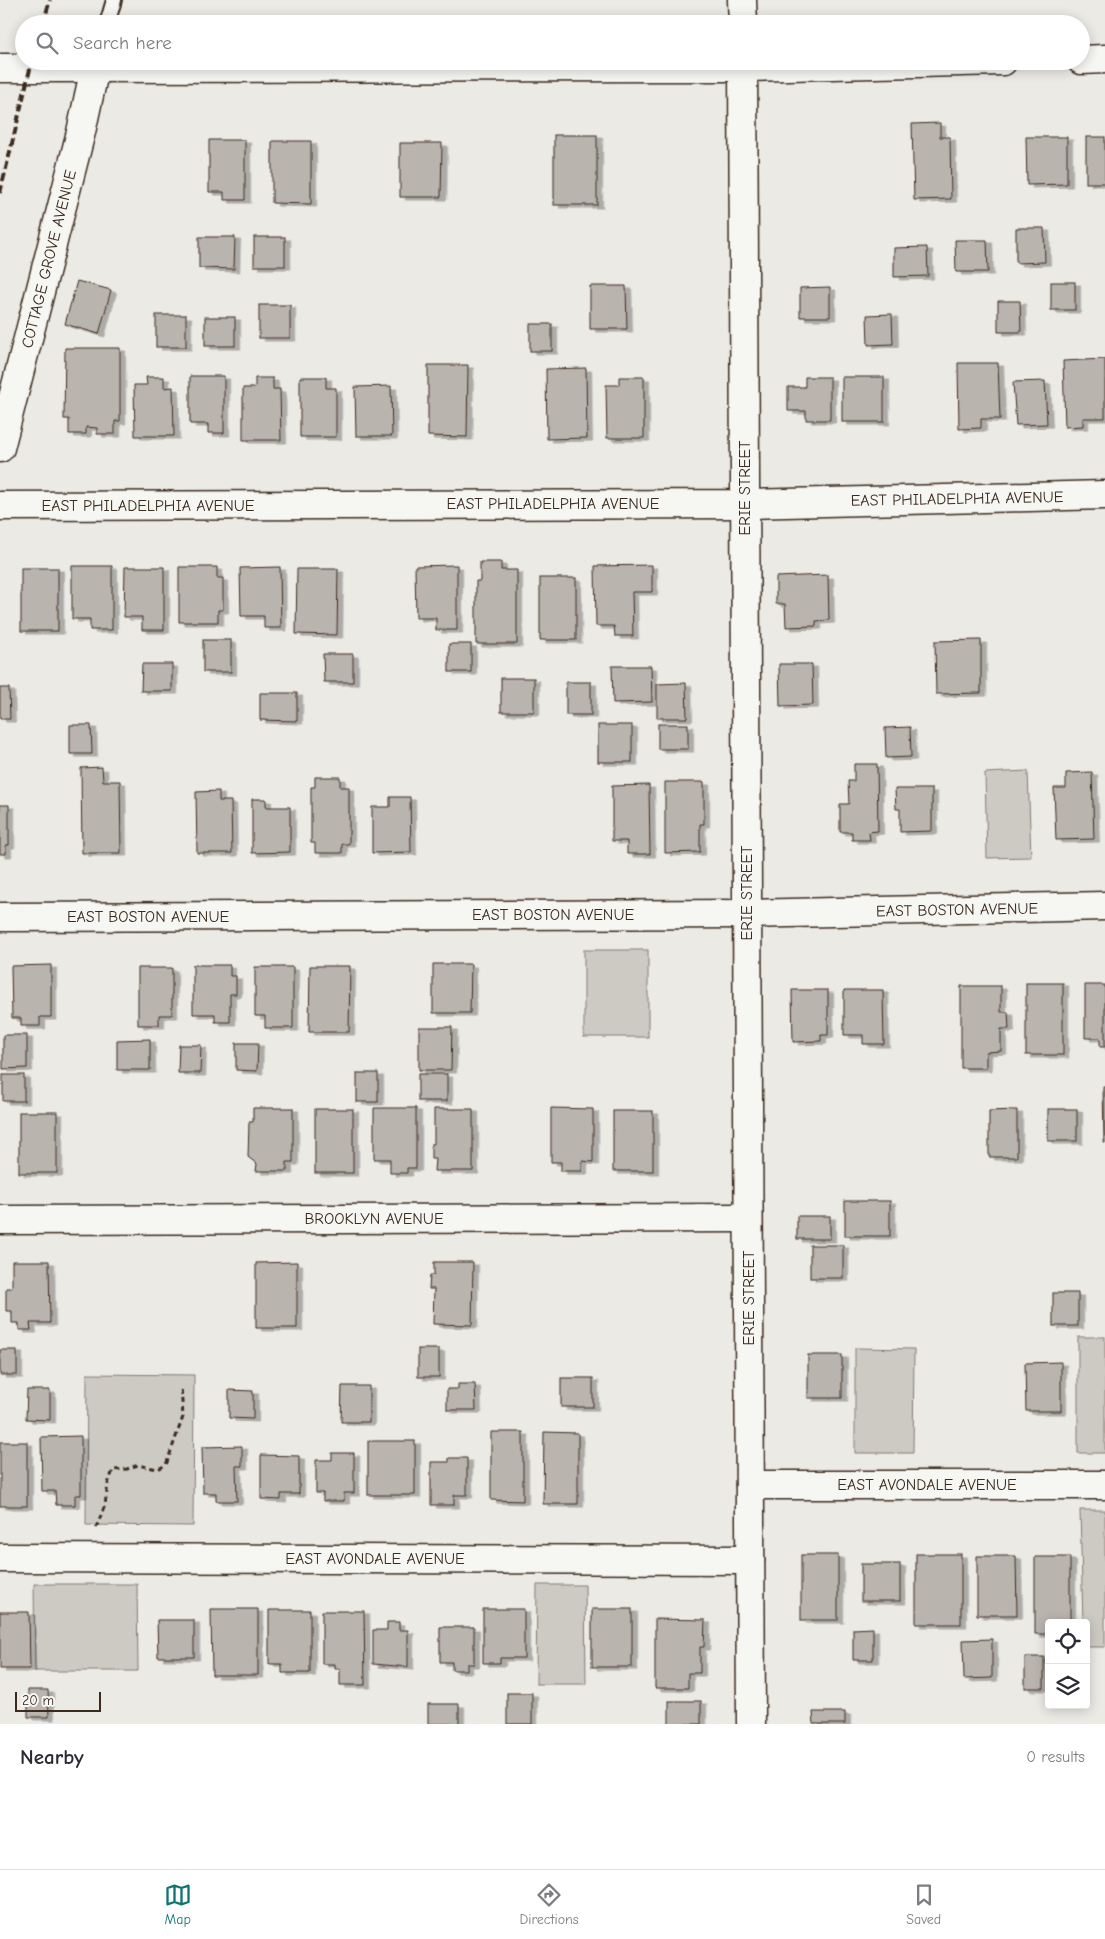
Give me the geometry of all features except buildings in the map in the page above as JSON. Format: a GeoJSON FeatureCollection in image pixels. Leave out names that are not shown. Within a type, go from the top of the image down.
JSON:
{"type":"FeatureCollection","features":[{"type":"Feature","properties":{"kind":"street"},"geometry":{"type":"LineString","coordinates":[[742,0],[742,15]]}},
{"type":"Feature","properties":{"kind":"street"},"geometry":{"type":"LineString","coordinates":[[1090,60],[1105,59]]}},
{"type":"Feature","properties":{"kind":"street"},"geometry":{"type":"LineString","coordinates":[[0,68],[15,68]]}},
{"type":"Feature","properties":{"kind":"street","name":"COTTAGE GROVE AVENUE"},"geometry":{"type":"LineString","coordinates":[[0,448],[81,132],[95,70]]}},
{"type":"Feature","properties":{"kind":"street","name":"ERIE STREET"},"geometry":{"type":"LineString","coordinates":[[743,70],[751,1724]]}},
{"type":"Feature","properties":{"kind":"street","name":"EAST PHILADELPHIA AVENUE"},"geometry":{"type":"LineString","coordinates":[[0,506],[746,504],[1105,496]]}},
{"type":"Feature","properties":{"kind":"street","name":"EAST BOSTON AVENUE"},"geometry":{"type":"LineString","coordinates":[[0,917],[747,914],[1105,906]]}},
{"type":"Feature","properties":{"kind":"street","name":"BROOKLYN AVENUE"},"geometry":{"type":"LineString","coordinates":[[0,1220],[748,1218]]}},
{"type":"Feature","properties":{"kind":"street","name":"EAST AVONDALE AVENUE"},"geometry":{"type":"LineString","coordinates":[[750,1485],[1105,1485]]}},
{"type":"Feature","properties":{"kind":"street","name":"EAST AVONDALE AVENUE"},"geometry":{"type":"LineString","coordinates":[[0,1558],[750,1560]]}},
{"type":"Feature","properties":{"kind":"lane"},"geometry":{"type":"LineString","coordinates":[[110,15],[114,0]]}},
{"type":"Feature","properties":{"kind":"path"},"geometry":{"type":"LineString","coordinates":[[96,1528],[105,1505],[108,1484],[113,1470],[127,1469],[138,1465],[158,1469],[166,1465],[183,1417],[181,1386]]}},
{"type":"Feature","properties":{"kind":"shaded area"},"geometry":{"type":"Polygon","coordinates":[[[1028,771],[1031,857],[987,858],[985,773],[1028,771]]]}},
{"type":"Feature","properties":{"kind":"shaded area"},"geometry":{"type":"Polygon","coordinates":[[[584,950],[648,950],[648,1037],[584,1037],[584,950]]]}},
{"type":"Feature","properties":{"kind":"shaded area"},"geometry":{"type":"Polygon","coordinates":[[[1078,1337],[1105,1337],[1105,1453],[1078,1453],[1078,1337]]]}},
{"type":"Feature","properties":{"kind":"shaded area"},"geometry":{"type":"Polygon","coordinates":[[[855,1348],[914,1349],[913,1453],[855,1453],[855,1348]]]}},
{"type":"Feature","properties":{"kind":"shaded area"},"geometry":{"type":"Polygon","coordinates":[[[87,1374],[194,1375],[193,1526],[86,1525],[87,1374]]]}},
{"type":"Feature","properties":{"kind":"shaded area"},"geometry":{"type":"Polygon","coordinates":[[[1080,1510],[1105,1510],[1105,1647],[1090,1647],[1090,1619],[1083,1619],[1080,1510]]]}},
{"type":"Feature","properties":{"kind":"shaded area"},"geometry":{"type":"Polygon","coordinates":[[[34,1584],[137,1584],[138,1671],[35,1671],[34,1584]]]}},
{"type":"Feature","properties":{"kind":"shaded area"},"geometry":{"type":"Polygon","coordinates":[[[537,1585],[585,1585],[586,1684],[536,1684],[537,1585]]]}},
{"type":"Feature","properties":{"kind":"railway"},"geometry":{"type":"LineString","coordinates":[[46,15],[50,0]]}},
{"type":"Feature","properties":{"kind":"railway"},"geometry":{"type":"LineString","coordinates":[[0,193],[30,70]]}}]}
